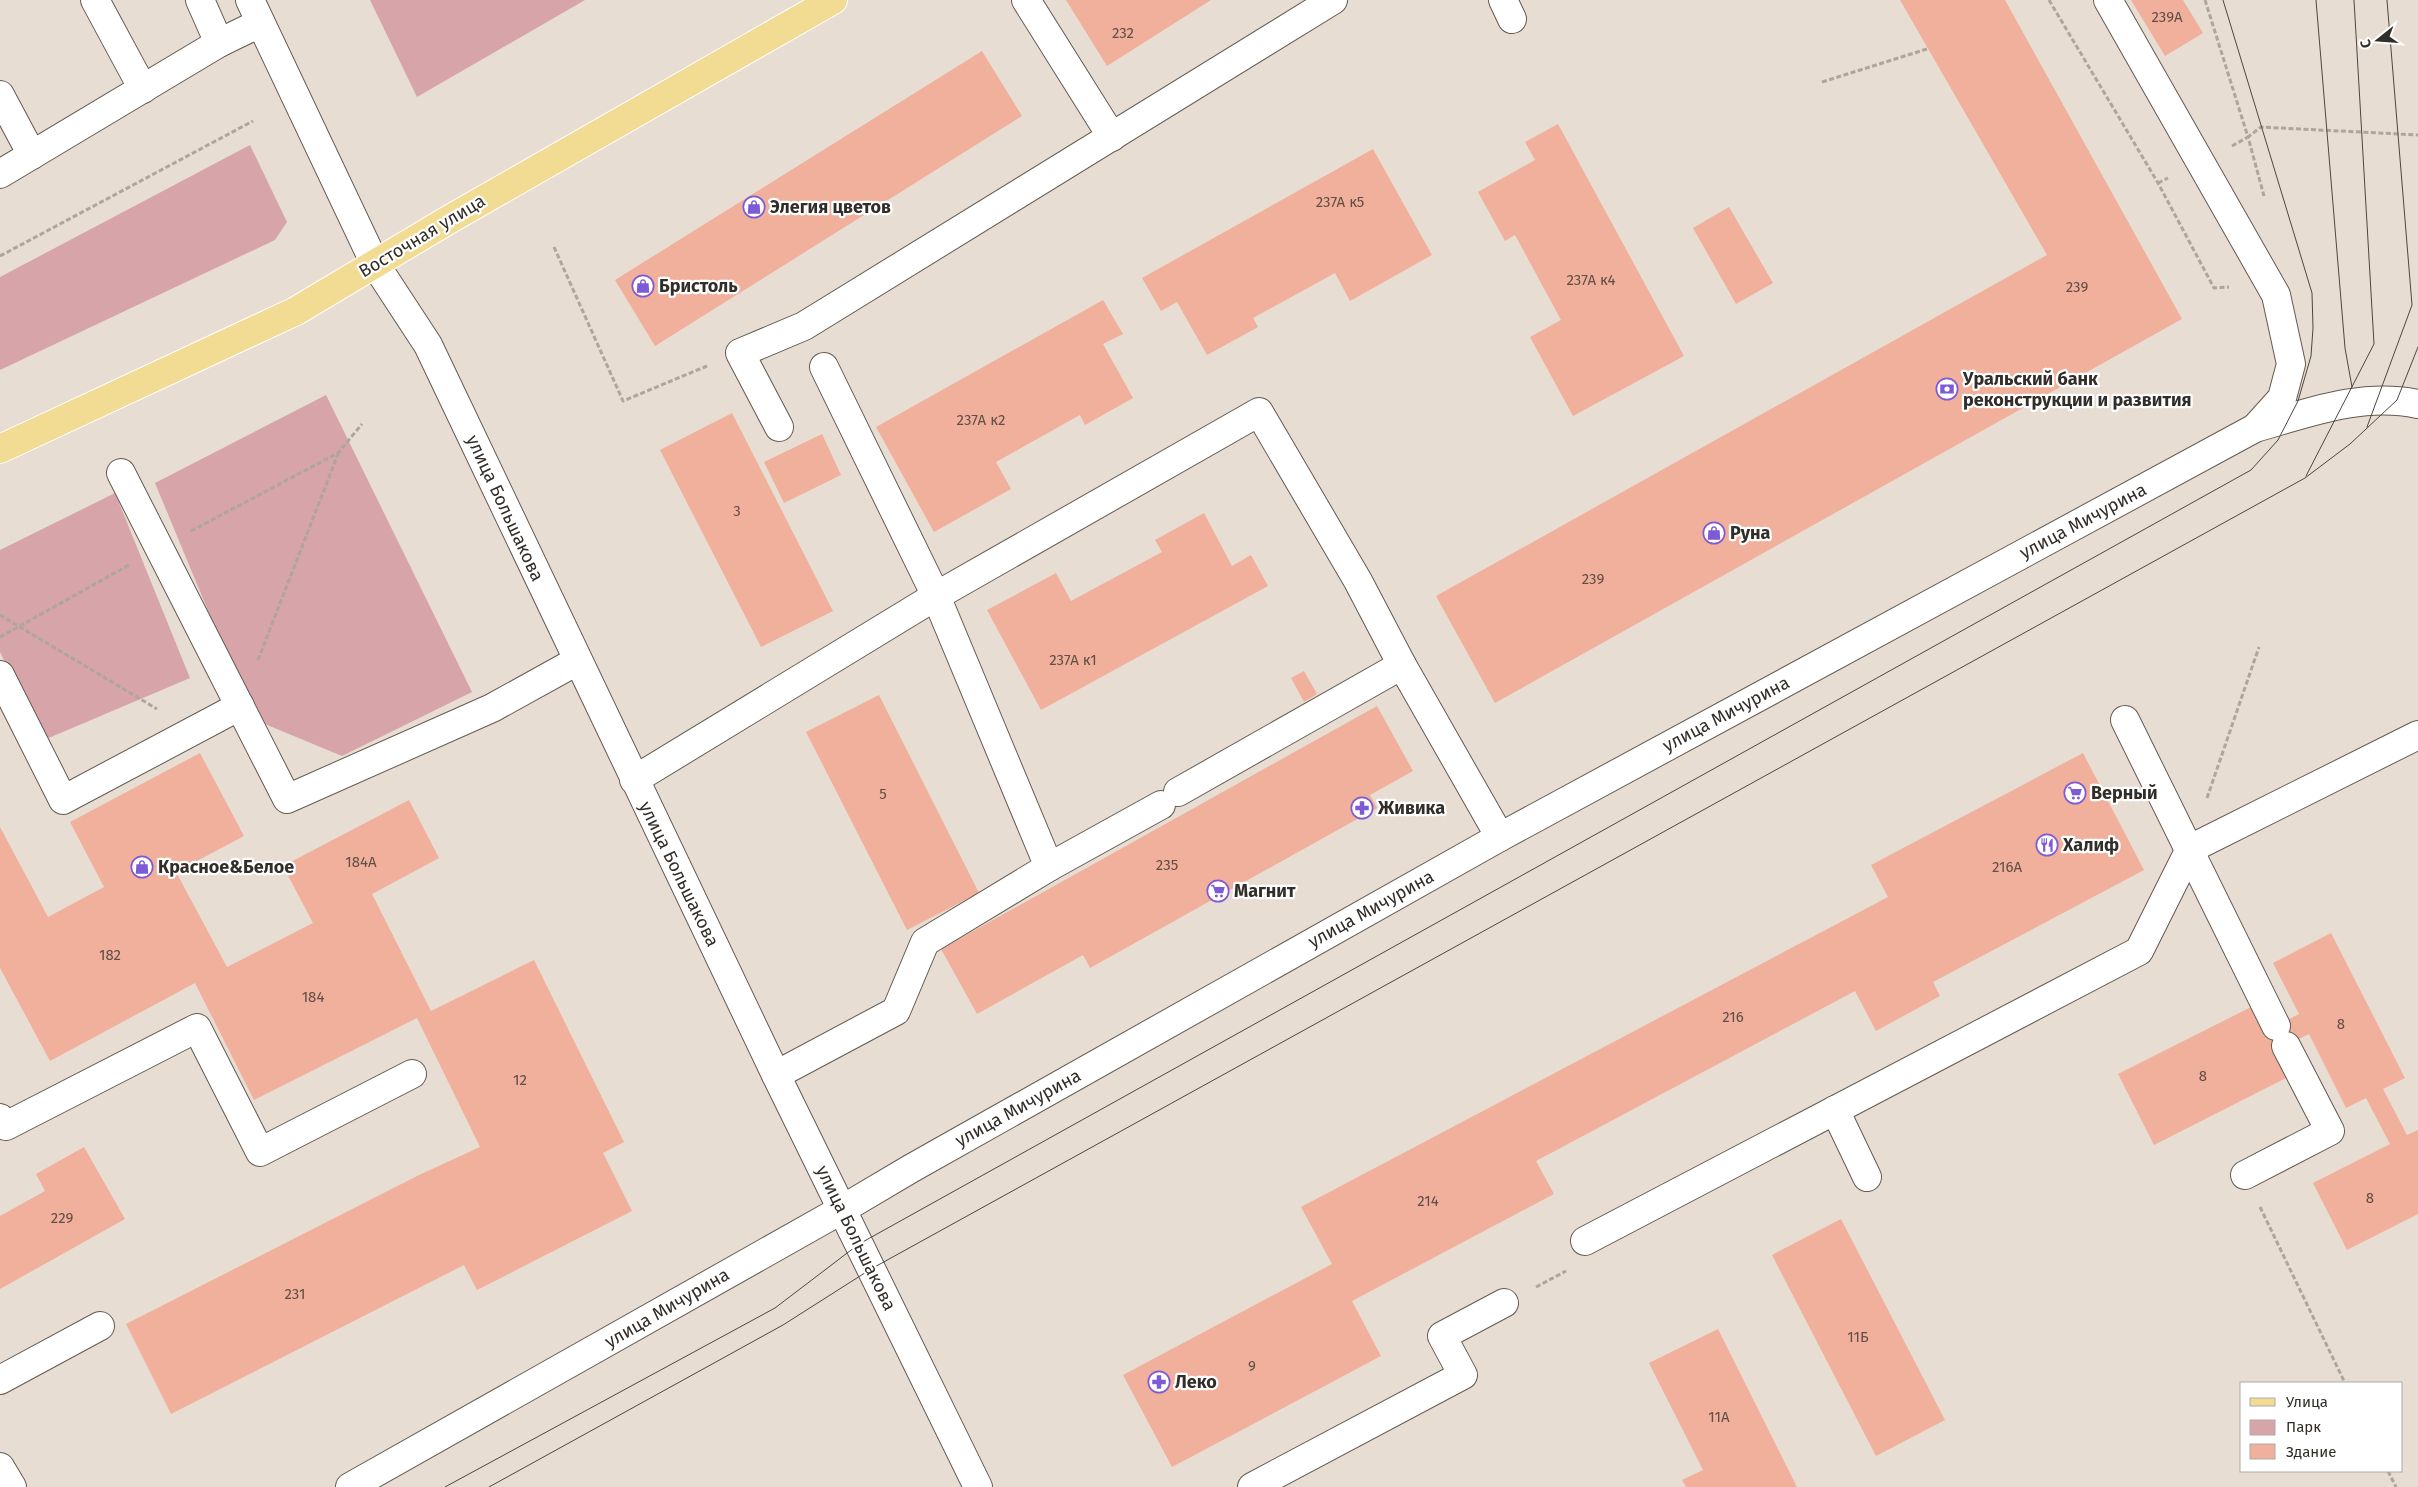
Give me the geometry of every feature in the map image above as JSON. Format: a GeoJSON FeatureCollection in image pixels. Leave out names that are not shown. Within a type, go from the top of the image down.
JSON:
{"type":"FeatureCollection","features":[{"type":"Feature","properties":{"kind":"main road","name":"Восточная улица"},"geometry":{"type":"LineString","coordinates":[[0,449],[296,311],[833,0]]}},
{"type":"Feature","properties":{"kind":"street"},"geometry":{"type":"LineString","coordinates":[[95,0],[144,89]]}},
{"type":"Feature","properties":{"kind":"street"},"geometry":{"type":"LineString","coordinates":[[200,0],[219,43]]}},
{"type":"Feature","properties":{"kind":"street"},"geometry":{"type":"LineString","coordinates":[[1026,0],[1112,137]]}},
{"type":"Feature","properties":{"kind":"street"},"geometry":{"type":"LineString","coordinates":[[778,427],[740,353],[804,326],[1333,0]]}},
{"type":"Feature","properties":{"kind":"street"},"geometry":{"type":"LineString","coordinates":[[2108,0],[2276,295],[2291,364],[2282,398],[2255,428]]}},
{"type":"Feature","properties":{"kind":"street"},"geometry":{"type":"LineString","coordinates":[[0,174],[219,43],[255,11]]}},
{"type":"Feature","properties":{"kind":"street","name":"улица Большакова"},"geometry":{"type":"LineString","coordinates":[[255,11],[375,264],[428,345],[776,1075],[978,1487]]}},
{"type":"Feature","properties":{"kind":"street"},"geometry":{"type":"LineString","coordinates":[[0,95],[32,155]]}},
{"type":"Feature","properties":{"kind":"street"},"geometry":{"type":"LineString","coordinates":[[824,367],[936,596],[1049,866]]}},
{"type":"Feature","properties":{"kind":"street","name":"улица Мичурина"},"geometry":{"type":"LineString","coordinates":[[350,1487],[1500,837],[2255,428],[2344,403],[2396,400],[2418,404]]}},
{"type":"Feature","properties":{"kind":"street"},"geometry":{"type":"LineString","coordinates":[[634,780],[936,596],[1258,412],[1358,581],[1402,665],[1500,837]]}},
{"type":"Feature","properties":{"kind":"street"},"geometry":{"type":"LineString","coordinates":[[120,473],[287,799],[492,708],[577,661]]}},
{"type":"Feature","properties":{"kind":"street"},"geometry":{"type":"LineString","coordinates":[[776,1075],[896,1011],[925,942],[1049,866],[1402,665]]}},
{"type":"Feature","properties":{"kind":"street"},"geometry":{"type":"LineString","coordinates":[[0,675],[63,800],[240,706]]}},
{"type":"Feature","properties":{"kind":"street"},"geometry":{"type":"LineString","coordinates":[[2125,720],[2330,1131],[2245,1175]]}},
{"type":"Feature","properties":{"kind":"street"},"geometry":{"type":"LineString","coordinates":[[1585,1241],[2139,951],[2190,849],[2418,735]]}},
{"type":"Feature","properties":{"kind":"street"},"geometry":{"type":"LineString","coordinates":[[0,1118],[6,1126],[197,1028],[260,1152],[412,1074]]}},
{"type":"Feature","properties":{"kind":"street"},"geometry":{"type":"LineString","coordinates":[[1835,1110],[1867,1177]]}},
{"type":"Feature","properties":{"kind":"street"},"geometry":{"type":"LineString","coordinates":[[1252,1487],[1463,1375],[1442,1336],[1504,1304]]}},
{"type":"Feature","properties":{"kind":"street"},"geometry":{"type":"LineString","coordinates":[[0,1380],[100,1326]]}},
{"type":"Feature","properties":{"kind":"street"},"geometry":{"type":"LineString","coordinates":[[0,1467],[12,1487]]}},
{"type":"Feature","properties":{"kind":"path"},"geometry":{"type":"LineString","coordinates":[[2049,0],[2158,183],[2214,288],[2233,287]]}},
{"type":"Feature","properties":{"kind":"path"},"geometry":{"type":"LineString","coordinates":[[2205,0],[2248,137],[2261,127],[2418,135]]}},
{"type":"Feature","properties":{"kind":"path"},"geometry":{"type":"LineString","coordinates":[[1822,82],[1927,49]]}},
{"type":"Feature","properties":{"kind":"path"},"geometry":{"type":"LineString","coordinates":[[0,256],[253,121]]}},
{"type":"Feature","properties":{"kind":"path"},"geometry":{"type":"LineString","coordinates":[[554,246],[623,401],[740,353]]}},
{"type":"Feature","properties":{"kind":"path"},"geometry":{"type":"LineString","coordinates":[[240,706],[338,453]]}},
{"type":"Feature","properties":{"kind":"path"},"geometry":{"type":"LineString","coordinates":[[0,615],[194,731]]}},
{"type":"Feature","properties":{"kind":"path"},"geometry":{"type":"LineString","coordinates":[[2190,849],[2259,647]]}},
{"type":"Feature","properties":{"kind":"path"},"geometry":{"type":"LineString","coordinates":[[2245,1175],[2346,1382]]}},
{"type":"Feature","properties":{"kind":"path"},"geometry":{"type":"LineString","coordinates":[[1504,1304],[1569,1270]]}},
{"type":"Feature","properties":{"kind":"path"},"geometry":{"type":"LineString","coordinates":[[2388,1472],[2396,1487]]}},
{"type":"Feature","properties":{"kind":"green space"},"geometry":{"type":"Polygon","coordinates":[[[370,0],[585,0],[417,97],[370,0]]]}},
{"type":"Feature","properties":{"kind":"green space"},"geometry":{"type":"Polygon","coordinates":[[[250,145],[287,222],[275,240],[0,370],[0,277],[250,145]]]}},
{"type":"Feature","properties":{"kind":"green space"},"geometry":{"type":"Polygon","coordinates":[[[326,395],[472,692],[342,756],[253,719],[155,483],[326,395]]]}},
{"type":"Feature","properties":{"kind":"green space"},"geometry":{"type":"Polygon","coordinates":[[[115,493],[190,678],[44,740],[0,652],[0,550],[115,493]]]}},
{"type":"Feature","properties":{"kind":"building"},"geometry":{"type":"Polygon","coordinates":[[[1066,0],[1211,0],[1107,66],[1066,0]]]}},
{"type":"Feature","properties":{"kind":"building"},"geometry":{"type":"Polygon","coordinates":[[[1900,0],[2005,0],[2182,319],[1495,703],[1436,596],[2047,255],[1900,0]]]}},
{"type":"Feature","properties":{"kind":"building"},"geometry":{"type":"Polygon","coordinates":[[[2131,0],[2183,0],[2203,33],[2165,56],[2131,0]]]}},
{"type":"Feature","properties":{"kind":"building"},"geometry":{"type":"Polygon","coordinates":[[[982,51],[1022,116],[655,346],[615,280],[982,51]]]}},
{"type":"Feature","properties":{"kind":"building"},"geometry":{"type":"Polygon","coordinates":[[[1558,124],[1684,356],[1573,416],[1530,337],[1561,320],[1515,235],[1505,241],[1478,192],[1535,160],[1525,142],[1558,124]]]}},
{"type":"Feature","properties":{"kind":"building"},"geometry":{"type":"Polygon","coordinates":[[[1373,149],[1432,255],[1350,301],[1335,273],[1253,318],[1258,327],[1207,355],[1177,302],[1161,311],[1142,278],[1373,149]]]}},
{"type":"Feature","properties":{"kind":"building"},"geometry":{"type":"Polygon","coordinates":[[[1729,207],[1773,283],[1736,304],[1693,228],[1729,207]]]}},
{"type":"Feature","properties":{"kind":"building"},"geometry":{"type":"Polygon","coordinates":[[[1103,300],[1123,334],[1103,344],[1133,398],[1085,425],[1080,415],[996,462],[1011,489],[934,532],[876,427],[1103,300]]]}},
{"type":"Feature","properties":{"kind":"building"},"geometry":{"type":"Polygon","coordinates":[[[732,413],[833,611],[761,647],[660,450],[732,413]]]}},
{"type":"Feature","properties":{"kind":"building"},"geometry":{"type":"Polygon","coordinates":[[[822,434],[841,475],[784,503],[764,462],[822,434]]]}},
{"type":"Feature","properties":{"kind":"building"},"geometry":{"type":"Polygon","coordinates":[[[1204,513],[1232,566],[1251,555],[1268,586],[1041,710],[987,610],[1056,573],[1071,601],[1162,552],[1155,540],[1204,513]]]}},
{"type":"Feature","properties":{"kind":"building"},"geometry":{"type":"Polygon","coordinates":[[[1304,671],[1317,694],[1304,702],[1291,678],[1304,671]]]}},
{"type":"Feature","properties":{"kind":"building"},"geometry":{"type":"Polygon","coordinates":[[[879,695],[979,893],[907,930],[806,732],[879,695]]]}},
{"type":"Feature","properties":{"kind":"building"},"geometry":{"type":"Polygon","coordinates":[[[1377,706],[1413,771],[1370,795],[1377,808],[1090,968],[1083,955],[977,1014],[941,949],[1377,706]]]}},
{"type":"Feature","properties":{"kind":"building"},"geometry":{"type":"Polygon","coordinates":[[[200,753],[244,836],[176,872],[227,967],[313,923],[283,866],[409,800],[439,858],[372,894],[431,1011],[534,960],[624,1142],[603,1153],[632,1211],[477,1290],[464,1265],[171,1414],[126,1324],[419,1175],[480,1147],[417,1018],[254,1100],[195,983],[50,1061],[0,968],[0,827],[48,917],[104,887],[70,822],[200,753]]]}},
{"type":"Feature","properties":{"kind":"building"},"geometry":{"type":"Polygon","coordinates":[[[2083,753],[2144,870],[1933,982],[1940,996],[1876,1031],[1855,991],[1536,1161],[1554,1194],[1352,1301],[1381,1356],[1172,1467],[1123,1375],[1332,1264],[1301,1207],[1888,897],[1871,865],[2083,753]]]}},
{"type":"Feature","properties":{"kind":"building"},"geometry":{"type":"Polygon","coordinates":[[[2331,933],[2405,1078],[2383,1089],[2407,1135],[2418,1130],[2418,1214],[2347,1250],[2313,1183],[2390,1144],[2366,1098],[2346,1108],[2309,1034],[2275,1051],[2288,1077],[2154,1145],[2118,1074],[2253,1006],[2266,1031],[2299,1014],[2273,963],[2331,933]]]}},
{"type":"Feature","properties":{"kind":"building"},"geometry":{"type":"Polygon","coordinates":[[[84,1147],[125,1219],[0,1289],[0,1216],[45,1191],[36,1174],[84,1147]]]}},
{"type":"Feature","properties":{"kind":"building"},"geometry":{"type":"Polygon","coordinates":[[[1841,1219],[1945,1420],[1876,1456],[1772,1255],[1841,1219]]]}},
{"type":"Feature","properties":{"kind":"building"},"geometry":{"type":"Polygon","coordinates":[[[1718,1329],[1797,1487],[1686,1487],[1682,1480],[1703,1470],[1649,1363],[1718,1329]]]}},
{"type":"Feature","properties":{"kind":"tram line"},"geometry":{"type":"LineString","coordinates":[[445,1487],[775,1308],[859,1244],[2251,470],[2278,440],[2298,401],[2311,356],[2313,328],[2312,293],[2223,0]]}},
{"type":"Feature","properties":{"kind":"tram line"},"geometry":{"type":"LineString","coordinates":[[2316,0],[2345,348],[2352,387]]}},
{"type":"Feature","properties":{"kind":"tram line"},"geometry":{"type":"LineString","coordinates":[[2306,476],[2374,344],[2354,0]]}},
{"type":"Feature","properties":{"kind":"tram line"},"geometry":{"type":"LineString","coordinates":[[2367,427],[2412,305],[2387,0]]}},
{"type":"Feature","properties":{"kind":"tram line"},"geometry":{"type":"LineString","coordinates":[[489,1487],[783,1325],[871,1269],[2305,478],[2350,444],[2397,400],[2418,347]]}},
{"type":"Feature","properties":{"kind":"place","name":"Элегия цветов"},"geometry":{"type":"Point","coordinates":[754,207]}},
{"type":"Feature","properties":{"kind":"place","name":"Бристоль"},"geometry":{"type":"Point","coordinates":[643,286]}},
{"type":"Feature","properties":{"kind":"place","name":"Уральский банк реконструкции и развития"},"geometry":{"type":"Point","coordinates":[1947,389]}},
{"type":"Feature","properties":{"kind":"place","name":"Руна"},"geometry":{"type":"Point","coordinates":[1714,533]}},
{"type":"Feature","properties":{"kind":"place","name":"Верный"},"geometry":{"type":"Point","coordinates":[2075,793]}},
{"type":"Feature","properties":{"kind":"place","name":"Живика"},"geometry":{"type":"Point","coordinates":[1362,808]}},
{"type":"Feature","properties":{"kind":"place","name":"Халиф"},"geometry":{"type":"Point","coordinates":[2047,845]}},
{"type":"Feature","properties":{"kind":"place","name":"Красное&Белое"},"geometry":{"type":"Point","coordinates":[142,867]}},
{"type":"Feature","properties":{"kind":"place","name":"Магнит"},"geometry":{"type":"Point","coordinates":[1218,891]}},
{"type":"Feature","properties":{"kind":"place","name":"Леко"},"geometry":{"type":"Point","coordinates":[1159,1382]}}]}
